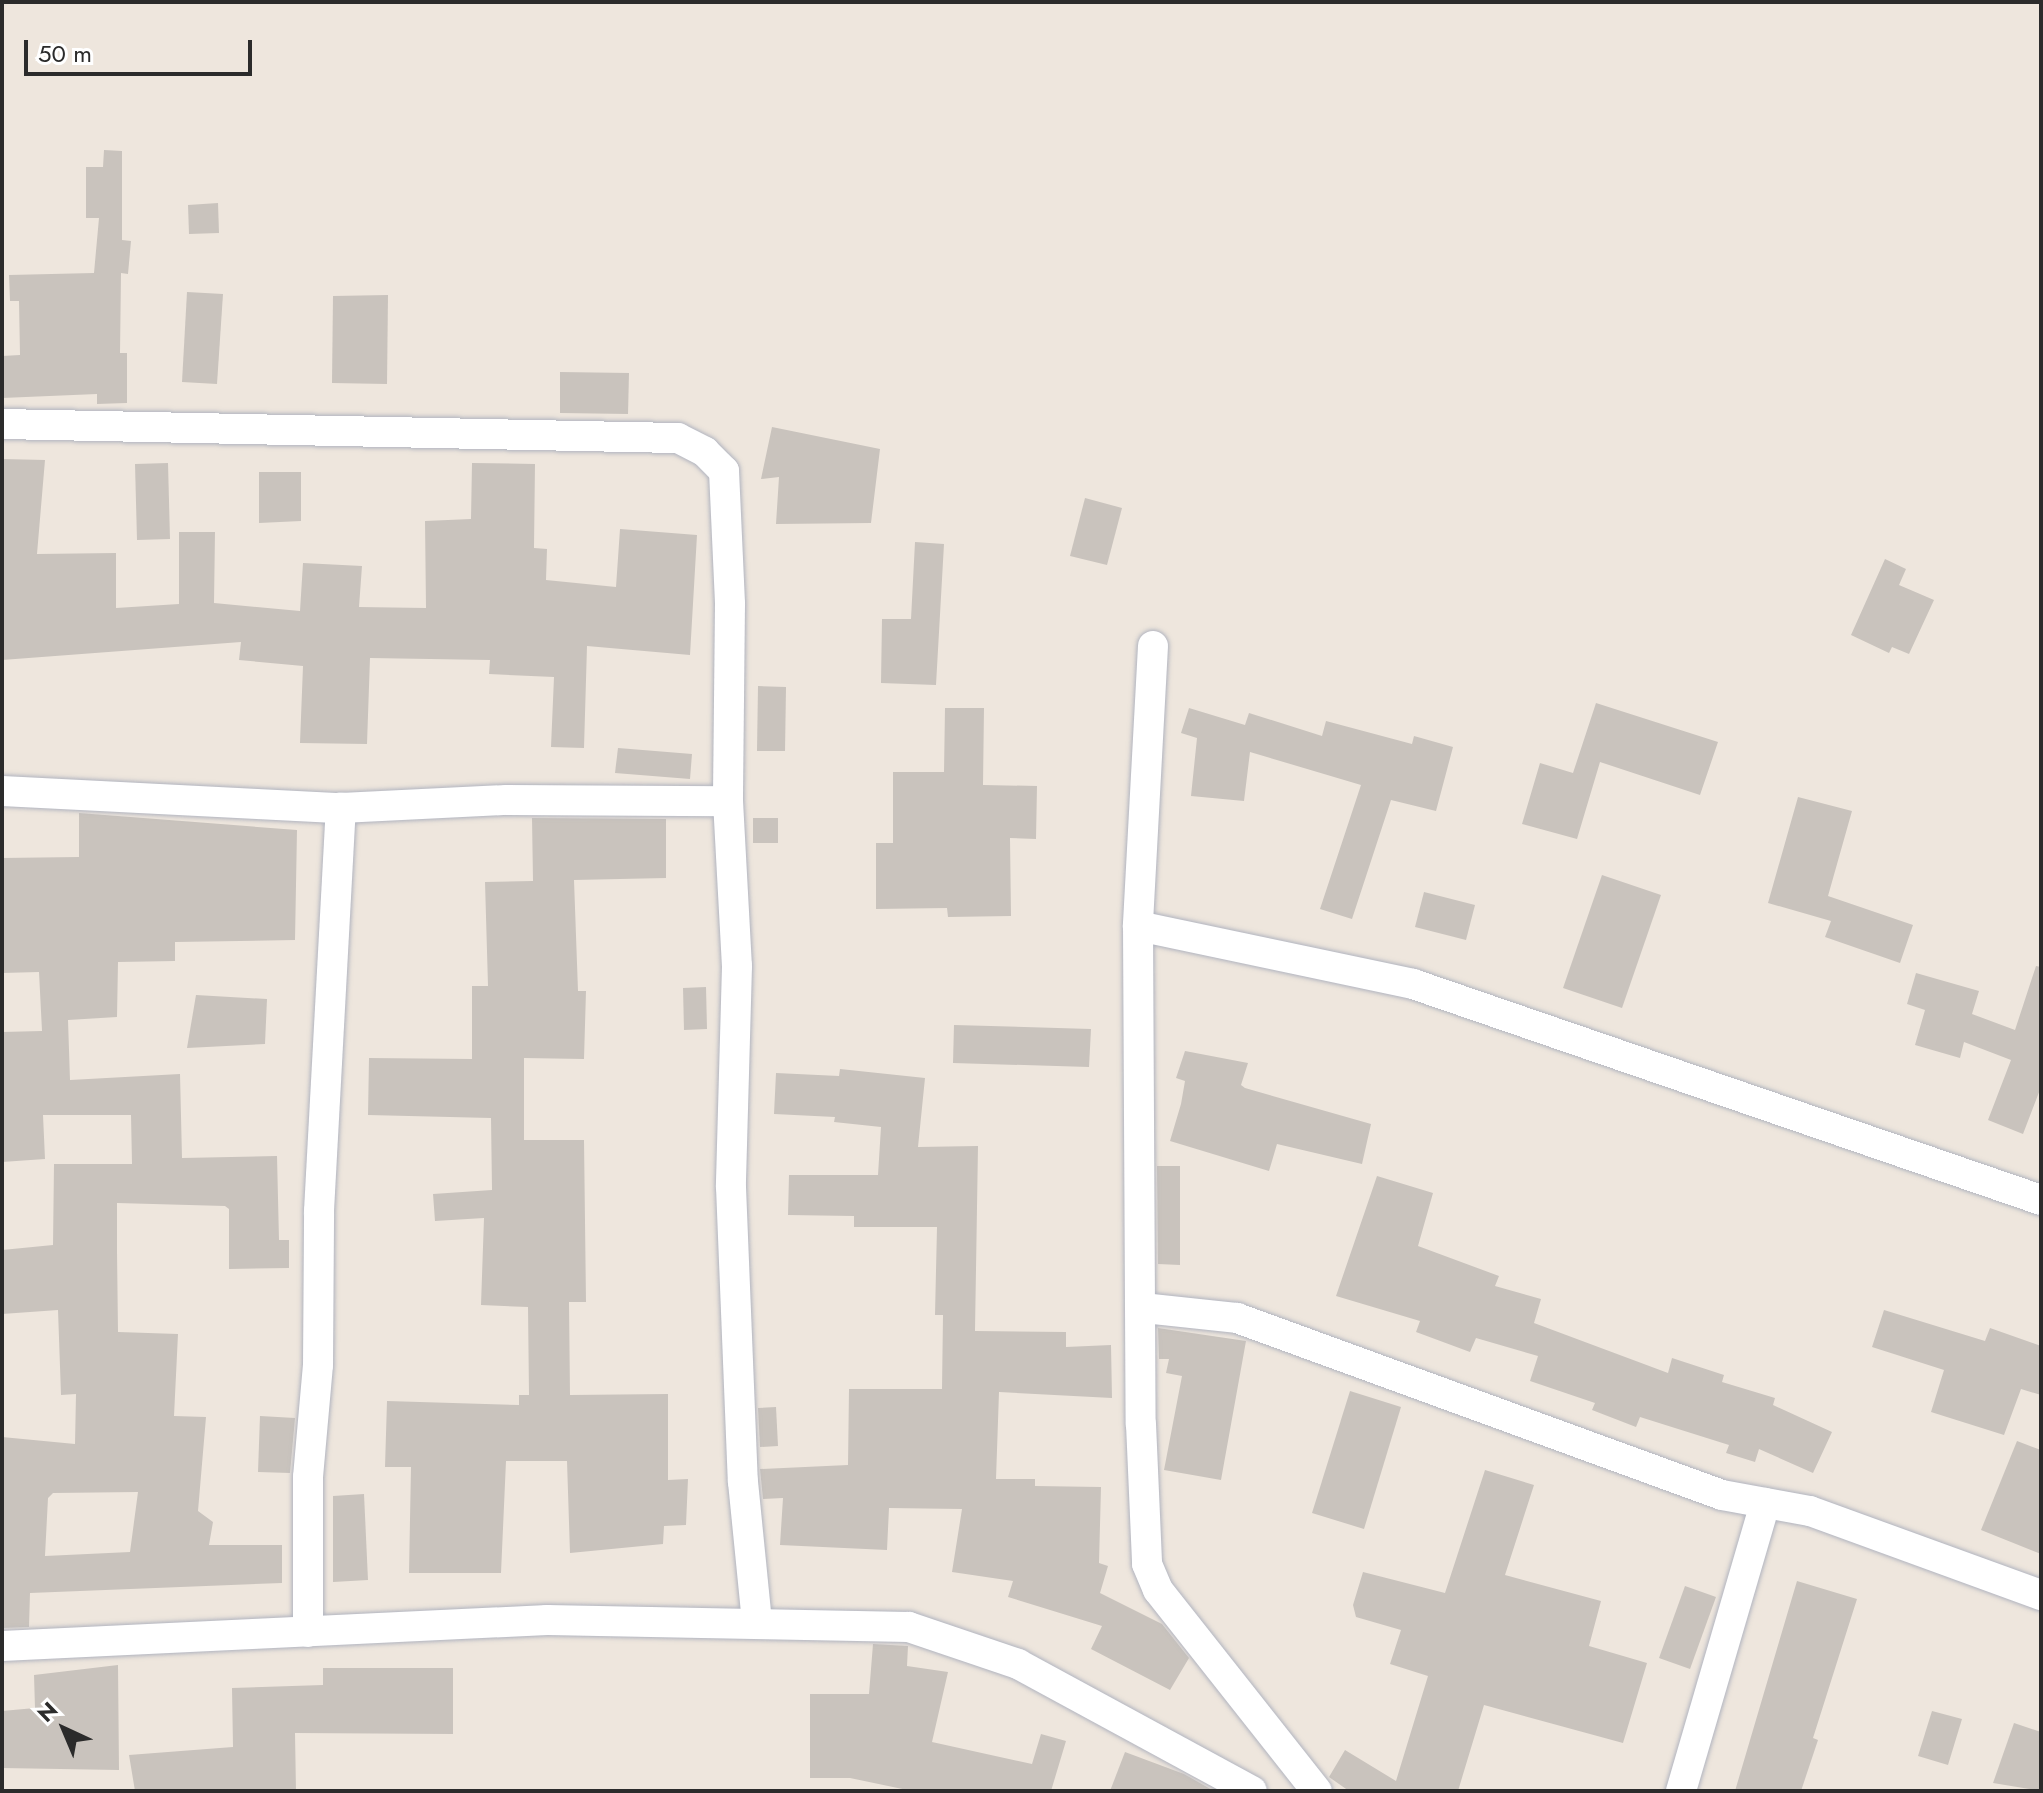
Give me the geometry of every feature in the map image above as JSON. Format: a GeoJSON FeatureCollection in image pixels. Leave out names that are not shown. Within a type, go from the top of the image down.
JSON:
{"type":"FeatureCollection","features":[{"type":"Feature","properties":{"kind":"street"},"geometry":{"type":"LineString","coordinates":[[2,424],[678,438],[705,452],[724,471],[730,604],[728,801],[737,966],[731,1187],[743,1482],[757,1622]]}},
{"type":"Feature","properties":{"kind":"street"},"geometry":{"type":"LineString","coordinates":[[1153,646],[1138,926],[1147,1564],[1158,1590],[1317,1791]]}},
{"type":"Feature","properties":{"kind":"street"},"geometry":{"type":"LineString","coordinates":[[2,791],[341,808],[507,800],[728,801]]}},
{"type":"Feature","properties":{"kind":"street"},"geometry":{"type":"LineString","coordinates":[[308,1632],[308,1477],[318,1365],[319,1211],[341,808]]}},
{"type":"Feature","properties":{"kind":"street"},"geometry":{"type":"LineString","coordinates":[[1138,926],[1413,984],[2041,1200]]}},
{"type":"Feature","properties":{"kind":"street"},"geometry":{"type":"LineString","coordinates":[[1143,1308],[1237,1318],[1722,1495],[1810,1511],[2041,1595]]}},
{"type":"Feature","properties":{"kind":"street"},"geometry":{"type":"LineString","coordinates":[[1681,1791],[1765,1503]]}},
{"type":"Feature","properties":{"kind":"street"},"geometry":{"type":"LineString","coordinates":[[2,1646],[547,1620],[909,1627],[1018,1664],[1252,1791]]}},
{"type":"Feature","properties":{"kind":"building"},"geometry":{"type":"Polygon","coordinates":[[[104,150],[122,151],[122,240],[131,241],[128,274],[121,273],[120,353],[127,353],[127,403],[97,404],[97,394],[2,398],[2,356],[20,355],[19,301],[10,301],[9,275],[94,273],[99,218],[86,218],[86,167],[103,167],[104,150]]]}},
{"type":"Feature","properties":{"kind":"building"},"geometry":{"type":"Polygon","coordinates":[[[218,203],[219,233],[189,234],[188,205],[218,203]]]}},
{"type":"Feature","properties":{"kind":"building"},"geometry":{"type":"Polygon","coordinates":[[[187,292],[223,294],[217,384],[182,382],[187,292]]]}},
{"type":"Feature","properties":{"kind":"building"},"geometry":{"type":"Polygon","coordinates":[[[388,295],[387,384],[332,383],[333,296],[388,295]]]}},
{"type":"Feature","properties":{"kind":"building"},"geometry":{"type":"Polygon","coordinates":[[[560,372],[629,373],[628,414],[560,413],[560,372]]]}},
{"type":"Feature","properties":{"kind":"building"},"geometry":{"type":"Polygon","coordinates":[[[772,427],[880,449],[871,523],[776,524],[779,477],[761,479],[772,427]]]}},
{"type":"Feature","properties":{"kind":"building"},"geometry":{"type":"Polygon","coordinates":[[[2,459],[45,460],[37,554],[116,553],[116,608],[179,604],[179,532],[215,532],[214,603],[300,611],[303,563],[362,566],[359,607],[426,608],[425,521],[471,519],[472,463],[535,464],[534,548],[547,549],[546,580],[616,587],[620,529],[697,535],[690,655],[587,646],[584,748],[551,747],[554,677],[489,674],[490,660],[370,658],[367,744],[300,743],[303,666],[239,660],[241,642],[2,660],[2,459]]]}},
{"type":"Feature","properties":{"kind":"building"},"geometry":{"type":"Polygon","coordinates":[[[168,463],[170,539],[137,540],[135,464],[168,463]]]}},
{"type":"Feature","properties":{"kind":"building"},"geometry":{"type":"Polygon","coordinates":[[[259,472],[301,472],[301,521],[259,523],[259,472]]]}},
{"type":"Feature","properties":{"kind":"building"},"geometry":{"type":"Polygon","coordinates":[[[1085,498],[1122,508],[1107,565],[1070,556],[1085,498]]]}},
{"type":"Feature","properties":{"kind":"building"},"geometry":{"type":"Polygon","coordinates":[[[915,542],[944,544],[936,685],[881,683],[882,619],[911,619],[915,542]]]}},
{"type":"Feature","properties":{"kind":"building"},"geometry":{"type":"Polygon","coordinates":[[[1885,559],[1906,569],[1899,585],[1934,600],[1909,654],[1892,647],[1889,653],[1851,635],[1885,559]]]}},
{"type":"Feature","properties":{"kind":"building"},"geometry":{"type":"Polygon","coordinates":[[[758,686],[786,687],[785,751],[757,751],[758,686]]]}},
{"type":"Feature","properties":{"kind":"building"},"geometry":{"type":"Polygon","coordinates":[[[1596,703],[1718,742],[1700,795],[1600,762],[1577,839],[1522,824],[1540,763],[1573,773],[1596,703]]]}},
{"type":"Feature","properties":{"kind":"building"},"geometry":{"type":"Polygon","coordinates":[[[945,708],[984,708],[983,785],[1037,786],[1036,839],[1010,838],[1011,916],[948,917],[947,908],[876,909],[876,843],[893,843],[893,772],[944,772],[945,708]]]}},
{"type":"Feature","properties":{"kind":"building"},"geometry":{"type":"Polygon","coordinates":[[[1189,708],[1245,725],[1249,713],[1322,736],[1326,721],[1412,744],[1414,736],[1453,747],[1436,811],[1391,800],[1352,919],[1320,909],[1361,785],[1250,752],[1244,801],[1191,796],[1197,738],[1181,733],[1189,708]]]}},
{"type":"Feature","properties":{"kind":"building"},"geometry":{"type":"Polygon","coordinates":[[[618,748],[692,754],[690,779],[615,773],[618,748]]]}},
{"type":"Feature","properties":{"kind":"building"},"geometry":{"type":"Polygon","coordinates":[[[1798,797],[1852,811],[1828,896],[1913,925],[1900,963],[1825,937],[1831,921],[1768,903],[1798,797]]]}},
{"type":"Feature","properties":{"kind":"building"},"geometry":{"type":"Polygon","coordinates":[[[79,813],[297,830],[295,940],[175,942],[175,961],[118,962],[117,1017],[68,1020],[70,1080],[180,1074],[182,1158],[277,1156],[279,1240],[289,1240],[289,1268],[229,1269],[229,1209],[225,1206],[117,1203],[117,1251],[118,1332],[178,1334],[174,1416],[206,1417],[198,1511],[213,1522],[209,1545],[282,1545],[282,1583],[30,1593],[29,1627],[2,1628],[2,1437],[75,1444],[76,1394],[61,1395],[58,1310],[2,1314],[2,1250],[53,1245],[54,1164],[132,1164],[131,1115],[43,1115],[45,1159],[2,1162],[2,1032],[42,1031],[39,972],[2,973],[2,858],[79,857],[79,813]],[[138,1492],[53,1493],[48,1498],[45,1556],[130,1552],[138,1492]]]}},
{"type":"Feature","properties":{"kind":"building"},"geometry":{"type":"Polygon","coordinates":[[[532,818],[666,819],[666,878],[574,880],[578,991],[586,991],[584,1059],[524,1058],[524,1140],[584,1140],[586,1302],[569,1302],[570,1395],[668,1394],[668,1480],[688,1479],[686,1525],[664,1526],[663,1544],[570,1553],[567,1461],[506,1461],[501,1573],[409,1573],[411,1467],[385,1467],[387,1401],[519,1405],[519,1395],[529,1395],[528,1307],[481,1305],[484,1218],[435,1221],[433,1194],[492,1190],[491,1118],[368,1115],[369,1058],[472,1059],[472,986],[488,986],[485,882],[533,881],[532,818]]]}},
{"type":"Feature","properties":{"kind":"building"},"geometry":{"type":"Polygon","coordinates":[[[753,818],[778,818],[778,843],[753,843],[753,818]]]}},
{"type":"Feature","properties":{"kind":"building"},"geometry":{"type":"Polygon","coordinates":[[[1602,875],[1661,895],[1622,1008],[1563,988],[1602,875]]]}},
{"type":"Feature","properties":{"kind":"building"},"geometry":{"type":"Polygon","coordinates":[[[1424,892],[1475,905],[1466,940],[1415,927],[1424,892]]]}},
{"type":"Feature","properties":{"kind":"building"},"geometry":{"type":"Polygon","coordinates":[[[2036,966],[2041,967],[2041,1087],[2023,1134],[1988,1120],[2011,1060],[1964,1042],[1960,1058],[1915,1045],[1925,1010],[1907,1004],[1916,973],[1979,991],[1972,1014],[2015,1030],[2036,966]]]}},
{"type":"Feature","properties":{"kind":"building"},"geometry":{"type":"Polygon","coordinates":[[[706,987],[707,1029],[684,1030],[683,988],[706,987]]]}},
{"type":"Feature","properties":{"kind":"building"},"geometry":{"type":"Polygon","coordinates":[[[196,995],[267,999],[265,1044],[187,1048],[196,995]]]}},
{"type":"Feature","properties":{"kind":"building"},"geometry":{"type":"Polygon","coordinates":[[[954,1025],[1091,1029],[1089,1067],[953,1063],[954,1025]]]}},
{"type":"Feature","properties":{"kind":"building"},"geometry":{"type":"Polygon","coordinates":[[[1185,1051],[1248,1063],[1241,1085],[1245,1088],[1371,1124],[1362,1164],[1277,1144],[1269,1171],[1170,1141],[1185,1081],[1176,1078],[1185,1051]]]}},
{"type":"Feature","properties":{"kind":"building"},"geometry":{"type":"Polygon","coordinates":[[[840,1069],[925,1078],[918,1147],[978,1146],[975,1331],[1066,1332],[1066,1347],[1111,1345],[1112,1398],[999,1392],[996,1479],[1035,1479],[1035,1486],[1101,1487],[1099,1563],[1108,1566],[1100,1593],[1162,1624],[1189,1658],[1170,1690],[1091,1649],[1102,1626],[1008,1597],[1013,1581],[952,1572],[962,1509],[889,1508],[887,1550],[780,1545],[783,1498],[763,1499],[760,1469],[848,1465],[849,1389],[942,1389],[943,1315],[935,1315],[937,1227],[854,1227],[854,1216],[788,1215],[789,1175],[878,1175],[881,1127],[834,1122],[835,1117],[774,1114],[776,1073],[839,1076],[840,1069]]]}},
{"type":"Feature","properties":{"kind":"building"},"geometry":{"type":"Polygon","coordinates":[[[1157,1166],[1180,1166],[1180,1265],[1158,1264],[1157,1166]]]}},
{"type":"Feature","properties":{"kind":"building"},"geometry":{"type":"Polygon","coordinates":[[[1377,1176],[1433,1193],[1418,1246],[1499,1276],[1495,1286],[1541,1299],[1534,1323],[1668,1373],[1672,1358],[1724,1375],[1722,1382],[1775,1398],[1773,1405],[1832,1432],[1813,1473],[1759,1449],[1755,1462],[1726,1453],[1729,1445],[1640,1417],[1636,1427],[1592,1410],[1595,1403],[1530,1381],[1538,1356],[1476,1338],[1470,1352],[1416,1332],[1420,1321],[1336,1296],[1377,1176]]]}},
{"type":"Feature","properties":{"kind":"building"},"geometry":{"type":"Polygon","coordinates":[[[1884,1310],[1985,1341],[1990,1328],[2041,1346],[2041,1395],[2021,1389],[2004,1435],[1931,1412],[1944,1370],[1872,1347],[1884,1310]]]}},
{"type":"Feature","properties":{"kind":"building"},"geometry":{"type":"Polygon","coordinates":[[[1158,1328],[1246,1341],[1221,1480],[1164,1470],[1182,1376],[1166,1373],[1169,1359],[1159,1359],[1158,1328]]]}},
{"type":"Feature","properties":{"kind":"building"},"geometry":{"type":"Polygon","coordinates":[[[1350,1391],[1401,1407],[1364,1529],[1312,1513],[1350,1391]]]}},
{"type":"Feature","properties":{"kind":"building"},"geometry":{"type":"Polygon","coordinates":[[[776,1407],[778,1446],[760,1447],[758,1408],[776,1407]]]}},
{"type":"Feature","properties":{"kind":"building"},"geometry":{"type":"Polygon","coordinates":[[[260,1416],[295,1418],[290,1473],[258,1472],[260,1416]]]}},
{"type":"Feature","properties":{"kind":"building"},"geometry":{"type":"Polygon","coordinates":[[[2017,1441],[2041,1450],[2041,1554],[1981,1530],[2017,1441]]]}},
{"type":"Feature","properties":{"kind":"building"},"geometry":{"type":"Polygon","coordinates":[[[1485,1470],[1534,1485],[1505,1575],[1601,1601],[1589,1646],[1647,1663],[1623,1743],[1484,1705],[1458,1791],[1349,1791],[1329,1777],[1345,1750],[1396,1781],[1428,1676],[1390,1664],[1401,1630],[1356,1617],[1353,1605],[1363,1572],[1445,1593],[1485,1470]]]}},
{"type":"Feature","properties":{"kind":"building"},"geometry":{"type":"Polygon","coordinates":[[[364,1494],[368,1580],[333,1582],[333,1496],[364,1494]]]}},
{"type":"Feature","properties":{"kind":"building"},"geometry":{"type":"Polygon","coordinates":[[[1797,1581],[1857,1599],[1813,1738],[1818,1740],[1801,1791],[1735,1791],[1797,1581]]]}},
{"type":"Feature","properties":{"kind":"building"},"geometry":{"type":"Polygon","coordinates":[[[1685,1586],[1716,1597],[1690,1669],[1659,1658],[1685,1586]]]}},
{"type":"Feature","properties":{"kind":"building"},"geometry":{"type":"Polygon","coordinates":[[[873,1644],[908,1646],[907,1666],[948,1672],[932,1742],[1032,1764],[1041,1734],[1066,1741],[1051,1791],[912,1791],[850,1778],[810,1778],[810,1694],[869,1694],[873,1644]]]}},
{"type":"Feature","properties":{"kind":"building"},"geometry":{"type":"Polygon","coordinates":[[[118,1665],[119,1770],[2,1768],[2,1711],[35,1708],[34,1675],[118,1665]]]}},
{"type":"Feature","properties":{"kind":"building"},"geometry":{"type":"Polygon","coordinates":[[[323,1668],[453,1668],[453,1734],[295,1733],[296,1791],[135,1791],[129,1755],[233,1747],[232,1688],[323,1685],[323,1668]]]}},
{"type":"Feature","properties":{"kind":"building"},"geometry":{"type":"Polygon","coordinates":[[[1932,1711],[1962,1719],[1948,1765],[1918,1756],[1932,1711]]]}},
{"type":"Feature","properties":{"kind":"building"},"geometry":{"type":"Polygon","coordinates":[[[2014,1723],[2041,1732],[2041,1791],[1993,1783],[2014,1723]]]}},
{"type":"Feature","properties":{"kind":"building"},"geometry":{"type":"Polygon","coordinates":[[[1125,1752],[1184,1774],[1214,1791],[1110,1791],[1125,1752]]]}}]}
